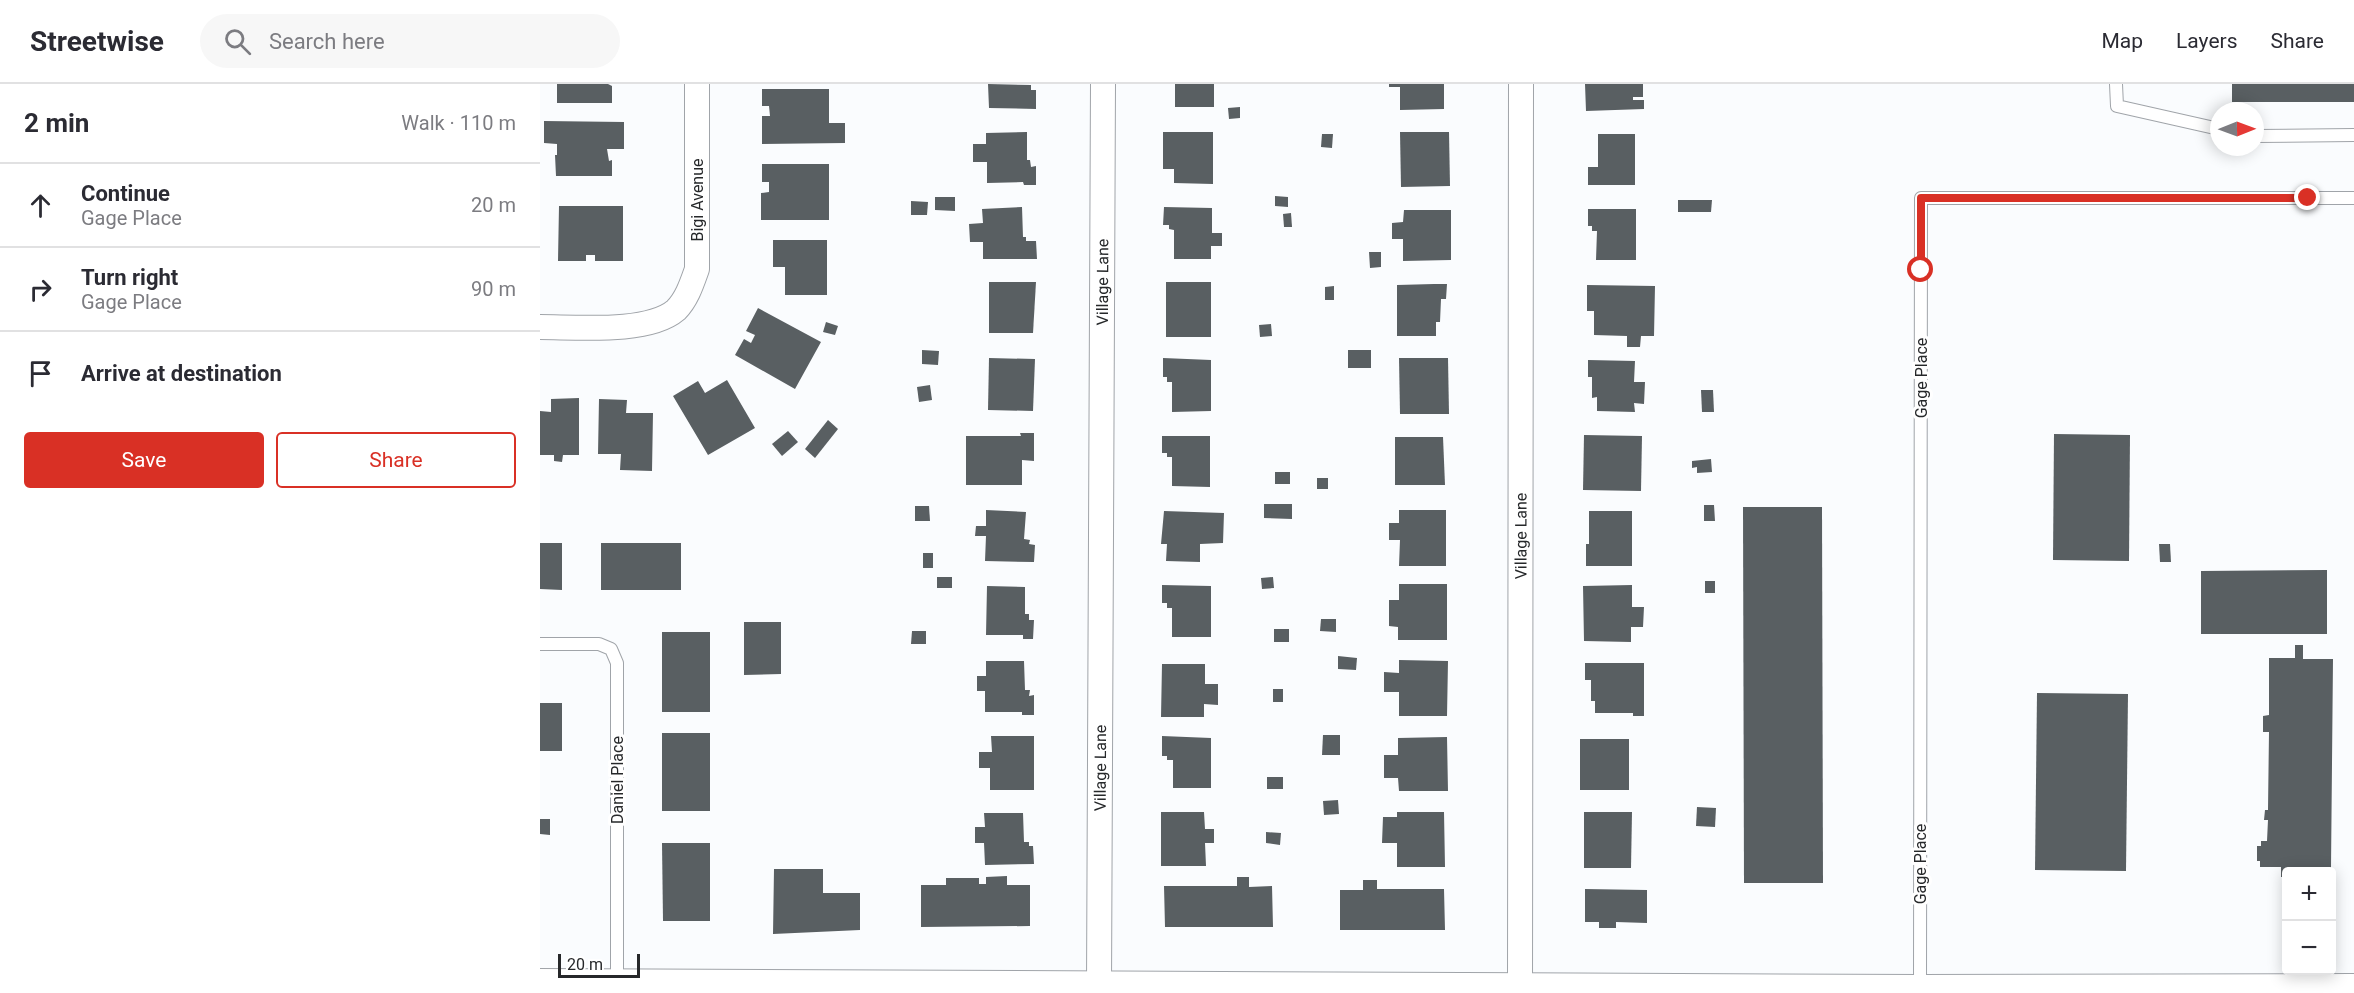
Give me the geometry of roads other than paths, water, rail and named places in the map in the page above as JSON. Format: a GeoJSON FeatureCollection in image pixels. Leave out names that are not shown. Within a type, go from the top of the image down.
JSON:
{"type":"FeatureCollection","features":[{"type":"Feature","properties":{"kind":"street","name":"Bigi Avenue"},"geometry":{"type":"LineString","coordinates":[[540,327],[630,326],[654,322],[675,310],[689,291],[697,269],[697,84]]}},
{"type":"Feature","properties":{"kind":"street","name":"Village Lane"},"geometry":{"type":"LineString","coordinates":[[1099,986],[1103,84]]}},
{"type":"Feature","properties":{"kind":"street","name":"Village Lane"},"geometry":{"type":"LineString","coordinates":[[1520,988],[1521,84]]}},
{"type":"Feature","properties":{"kind":"street"},"geometry":{"type":"LineString","coordinates":[[540,984],[617,984],[721,989],[1099,986],[1723,991],[2354,989]]}},
{"type":"Feature","properties":{"kind":"lane"},"geometry":{"type":"LineString","coordinates":[[2116,84],[2117,106],[2210,127]]}},
{"type":"Feature","properties":{"kind":"lane"},"geometry":{"type":"LineString","coordinates":[[2264,136],[2354,135]]}},
{"type":"Feature","properties":{"kind":"lane","name":"Gage Place"},"geometry":{"type":"LineString","coordinates":[[1920,990],[1921,198],[2354,198]]}},
{"type":"Feature","properties":{"kind":"lane","name":"Daniel Place"},"geometry":{"type":"LineString","coordinates":[[540,644],[599,644],[611,649],[617,663],[617,984]]}}]}
